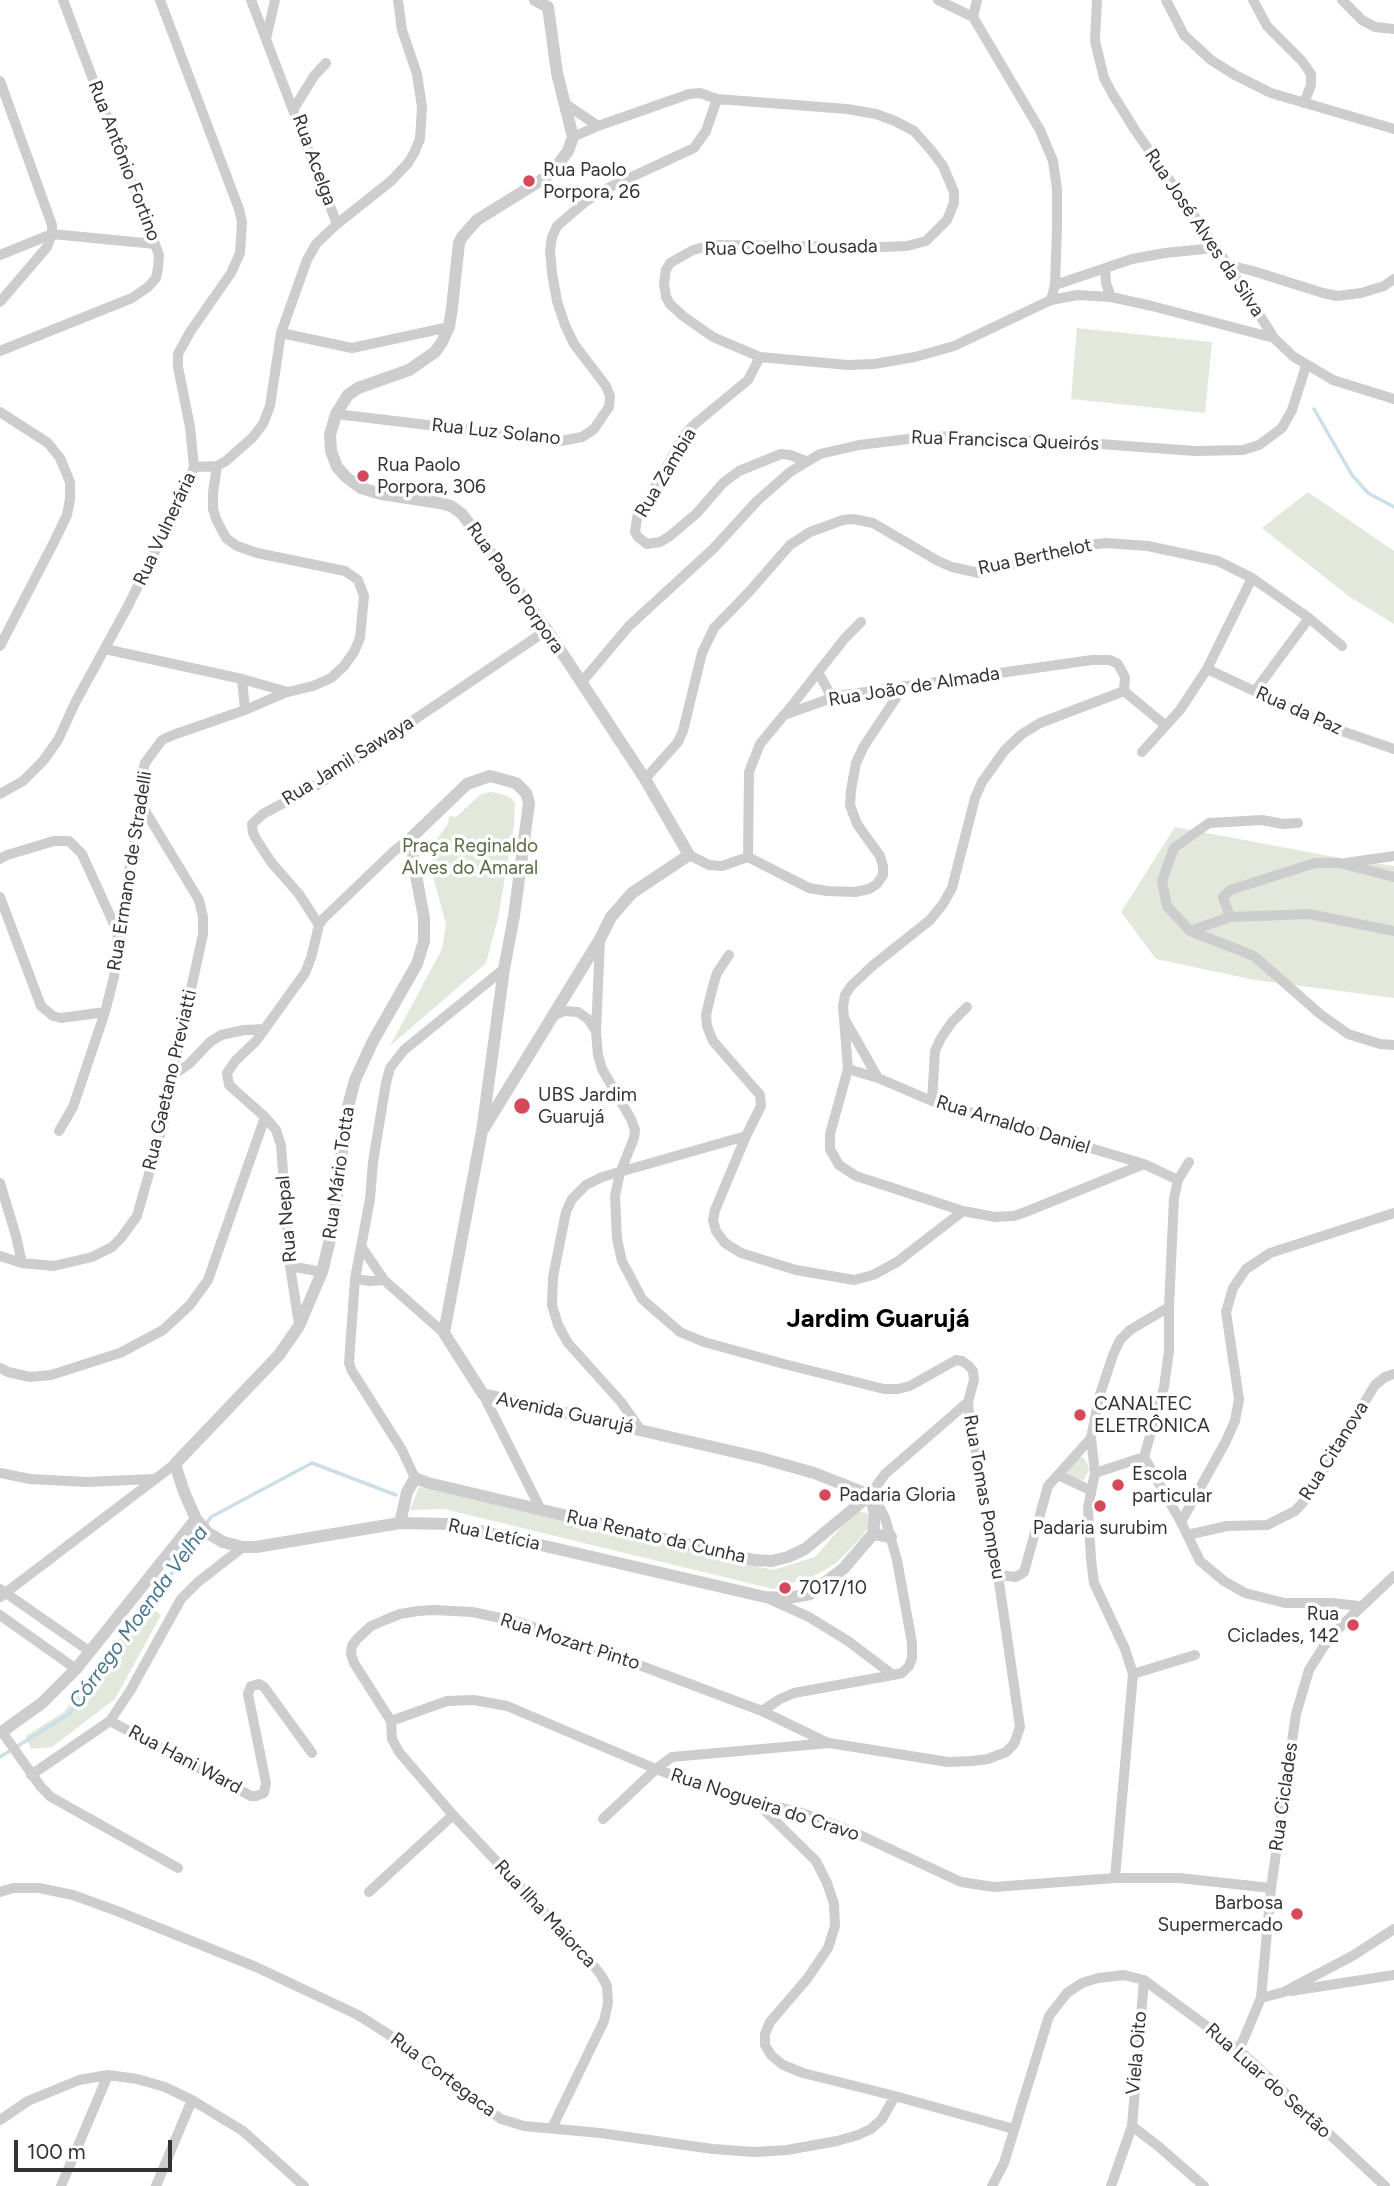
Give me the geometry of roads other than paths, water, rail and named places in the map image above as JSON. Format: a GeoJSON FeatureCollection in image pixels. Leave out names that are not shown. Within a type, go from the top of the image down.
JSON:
{"type":"FeatureCollection","features":[{"type":"Feature","properties":{"kind":"street","name":"Rua Antônio Fortino"},"geometry":{"type":"LineString","coordinates":[[0,351],[132,298],[156,278],[158,268],[159,255],[63,0]]}},
{"type":"Feature","properties":{"kind":"street","name":"Rua Vulnerária"},"geometry":{"type":"LineString","coordinates":[[0,794],[23,781],[43,761],[58,740],[128,606],[194,467],[178,354],[237,262],[240,253],[242,222],[239,209],[160,0]]}},
{"type":"Feature","properties":{"kind":"street"},"geometry":{"type":"LineString","coordinates":[[251,0],[293,110]]}},
{"type":"Feature","properties":{"kind":"street"},"geometry":{"type":"LineString","coordinates":[[266,40],[275,0]]}},
{"type":"Feature","properties":{"kind":"street"},"geometry":{"type":"LineString","coordinates":[[194,467],[218,466],[239,450],[262,424],[270,406],[281,334],[307,260],[316,244],[391,181],[408,163],[420,139],[422,107],[419,85],[402,30],[398,0]]}},
{"type":"Feature","properties":{"kind":"street"},"geometry":{"type":"LineString","coordinates":[[937,0],[973,17],[1040,130],[1053,161],[1057,189],[1055,285],[1051,300]]}},
{"type":"Feature","properties":{"kind":"street"},"geometry":{"type":"LineString","coordinates":[[973,17],[976,0]]}},
{"type":"Feature","properties":{"kind":"street","name":"Rua José Alves da Silva"},"geometry":{"type":"LineString","coordinates":[[1097,0],[1095,41],[1104,78],[1135,130],[1274,338],[1306,366],[1333,380],[1394,398]]}},
{"type":"Feature","properties":{"kind":"street"},"geometry":{"type":"LineString","coordinates":[[1166,0],[1184,35],[1211,60],[1235,75],[1271,93],[1394,129]]}},
{"type":"Feature","properties":{"kind":"street"},"geometry":{"type":"LineString","coordinates":[[1253,0],[1267,26],[1311,74],[1311,85],[1304,103]]}},
{"type":"Feature","properties":{"kind":"street"},"geometry":{"type":"LineString","coordinates":[[1342,0],[1362,20],[1375,27],[1394,29]]}},
{"type":"Feature","properties":{"kind":"street"},"geometry":{"type":"LineString","coordinates":[[336,414],[348,394],[409,370],[426,359],[442,342],[449,327],[462,237],[477,220],[551,174],[568,151],[573,137],[542,2]]}},
{"type":"Feature","properties":{"kind":"street","name":"Rua Acelga"},"geometry":{"type":"LineString","coordinates":[[326,63],[314,76],[293,110],[337,224]]}},
{"type":"Feature","properties":{"kind":"street"},"geometry":{"type":"LineString","coordinates":[[0,80],[51,218],[52,234],[47,247],[0,302]]}},
{"type":"Feature","properties":{"kind":"street","name":"Rua Coelho Lousada"},"geometry":{"type":"LineString","coordinates":[[573,137],[689,94],[700,93],[717,100],[847,109],[876,114],[914,131],[931,150],[943,166],[954,192],[954,203],[947,220],[926,241],[907,247],[712,245],[693,250],[670,263],[664,283],[670,304],[713,337],[760,357],[848,365],[915,357],[954,346],[1051,300],[1077,295],[1111,297],[1274,338]]}},
{"type":"Feature","properties":{"kind":"street","name":"Rua Luz Solano"},"geometry":{"type":"LineString","coordinates":[[336,414],[561,442],[582,437],[594,429],[609,407],[610,396],[606,386],[574,344],[565,325],[552,274],[552,237],[557,226],[585,202],[610,187],[694,148],[706,131],[717,100]]}},
{"type":"Feature","properties":{"kind":"street"},"geometry":{"type":"LineString","coordinates":[[564,103],[598,127]]}},
{"type":"Feature","properties":{"kind":"street"},"geometry":{"type":"LineString","coordinates":[[0,255],[52,234],[155,244]]}},
{"type":"Feature","properties":{"kind":"street"},"geometry":{"type":"LineString","coordinates":[[1055,285],[1105,268],[1165,253],[1214,248]]}},
{"type":"Feature","properties":{"kind":"street"},"geometry":{"type":"LineString","coordinates":[[1227,265],[1337,296],[1361,293],[1384,286],[1394,279]]}},
{"type":"Feature","properties":{"kind":"street"},"geometry":{"type":"LineString","coordinates":[[1105,268],[1111,297]]}},
{"type":"Feature","properties":{"kind":"street"},"geometry":{"type":"LineString","coordinates":[[281,334],[352,348],[449,327]]}},
{"type":"Feature","properties":{"kind":"street","name":"Rua Zambia"},"geometry":{"type":"LineString","coordinates":[[760,357],[748,380],[686,433],[637,518],[635,532],[643,542],[657,544],[678,530],[723,483],[739,471],[781,454],[806,461]]}},
{"type":"Feature","properties":{"kind":"street","name":"Rua Francisca Queirós"},"geometry":{"type":"LineString","coordinates":[[581,683],[629,626],[714,548],[757,501],[806,461],[831,451],[859,445],[933,436],[1195,451],[1243,450],[1259,444],[1282,428],[1292,410],[1306,366]]}},
{"type":"Feature","properties":{"kind":"street"},"geometry":{"type":"LineString","coordinates":[[0,411],[48,443],[60,458],[70,482],[71,499],[55,540],[0,646]]}},
{"type":"Feature","properties":{"kind":"street","name":"Rua Paolo Porpora"},"geometry":{"type":"LineString","coordinates":[[336,414],[330,435],[331,451],[337,467],[345,477],[361,488],[381,494],[440,503],[451,506],[462,514],[547,630],[645,779],[689,855]]}},
{"type":"Feature","properties":{"kind":"street","name":"Rua Ermano de Stradelli"},"geometry":{"type":"LineString","coordinates":[[59,1131],[73,1107],[114,977],[118,933],[141,804],[145,763],[162,740],[182,730],[325,681],[344,666],[360,638],[364,596],[358,580],[345,571],[257,553],[237,546],[226,538],[213,509],[218,466]]}},
{"type":"Feature","properties":{"kind":"street","name":"Rua Berthelot"},"geometry":{"type":"LineString","coordinates":[[645,779],[678,742],[702,653],[714,628],[787,547],[810,532],[853,519],[873,523],[938,561],[979,573],[1020,564],[1070,547],[1106,543],[1148,546],[1218,561],[1252,578],[1309,618],[1342,646]]}},
{"type":"Feature","properties":{"kind":"street"},"geometry":{"type":"LineString","coordinates":[[1142,752],[1180,710],[1207,669],[1252,578]]}},
{"type":"Feature","properties":{"kind":"street"},"geometry":{"type":"LineString","coordinates":[[1255,691],[1309,618]]}},
{"type":"Feature","properties":{"kind":"street"},"geometry":{"type":"LineString","coordinates":[[748,857],[749,772],[760,744],[845,638],[861,622]]}},
{"type":"Feature","properties":{"kind":"street","name":"Rua Jamil Sawaya"},"geometry":{"type":"LineString","coordinates":[[319,925],[299,894],[271,862],[253,833],[252,824],[263,814],[319,784],[547,630]]}},
{"type":"Feature","properties":{"kind":"street"},"geometry":{"type":"LineString","coordinates":[[105,649],[242,679],[288,692]]}},
{"type":"Feature","properties":{"kind":"street","name":"Rua João de Almada"},"geometry":{"type":"LineString","coordinates":[[784,715],[837,696],[1092,660],[1110,660],[1122,669],[1125,677],[1124,691]]}},
{"type":"Feature","properties":{"kind":"street","name":"Rua da Paz"},"geometry":{"type":"LineString","coordinates":[[1207,669],[1336,729],[1394,749]]}},
{"type":"Feature","properties":{"kind":"street"},"geometry":{"type":"LineString","coordinates":[[818,672],[829,692],[837,696]]}},
{"type":"Feature","properties":{"kind":"street"},"geometry":{"type":"LineString","coordinates":[[242,679],[245,710]]}},
{"type":"Feature","properties":{"kind":"street"},"geometry":{"type":"LineString","coordinates":[[482,1131],[611,917],[632,893],[689,855],[709,865],[722,866],[748,857],[809,888],[827,891],[855,892],[877,884],[883,875],[883,866],[880,856],[857,824],[850,805],[851,790],[856,763],[864,746],[904,686]]}},
{"type":"Feature","properties":{"kind":"street"},"geometry":{"type":"LineString","coordinates":[[1144,1164],[1014,1216],[995,1217],[964,1211],[856,1176],[839,1165],[830,1149],[830,1134],[848,1069],[843,1016],[845,995],[850,986],[930,920],[943,904],[952,888],[975,798],[982,782],[1005,750],[1022,734],[1040,723],[1124,691],[1165,725]]}},
{"type":"Feature","properties":{"kind":"street"},"geometry":{"type":"LineString","coordinates":[[0,1368],[30,1377],[51,1375],[120,1353],[163,1330],[190,1305],[208,1280],[265,1117],[233,1090],[226,1077],[228,1069],[256,1041],[304,973],[312,958],[319,925],[339,902],[467,784],[490,776],[516,783],[526,793],[529,803],[482,1131],[444,1333]]}},
{"type":"Feature","properties":{"kind":"street","name":"Rua Gaetano Previatti"},"geometry":{"type":"LineString","coordinates":[[0,1256],[22,1263],[54,1266],[92,1257],[112,1247],[137,1216],[165,1117],[203,934],[204,917],[200,900],[141,804]]}},
{"type":"Feature","properties":{"kind":"street"},"geometry":{"type":"LineString","coordinates":[[1298,823],[1283,824],[1262,820],[1209,823],[1174,848],[1162,881],[1167,906],[1190,931],[1254,956],[1320,1014],[1348,1034],[1380,1044],[1394,1045]]}},
{"type":"Feature","properties":{"kind":"street","name":"Rua Mário Totta"},"geometry":{"type":"LineString","coordinates":[[2,1593],[175,1465],[279,1355],[299,1326],[322,1272],[334,1223],[346,1114],[355,1080],[373,1041],[417,964],[424,941],[424,918],[413,859],[412,837]]}},
{"type":"Feature","properties":{"kind":"street"},"geometry":{"type":"LineString","coordinates":[[0,859],[54,841],[69,841],[82,854],[118,933]]}},
{"type":"Feature","properties":{"kind":"street"},"geometry":{"type":"LineString","coordinates":[[1230,917],[1223,897],[1230,890],[1315,863],[1339,863],[1394,856]]}},
{"type":"Feature","properties":{"kind":"street"},"geometry":{"type":"LineString","coordinates":[[1339,863],[1394,877]]}},
{"type":"Feature","properties":{"kind":"street"},"geometry":{"type":"LineString","coordinates":[[0,897],[41,1006],[53,1016],[61,1018],[105,1012]]}},
{"type":"Feature","properties":{"kind":"street"},"geometry":{"type":"LineString","coordinates":[[1190,931],[1230,917],[1309,914],[1394,931]]}},
{"type":"Feature","properties":{"kind":"street","name":"Rua Tomas Pompeu"},"geometry":{"type":"LineString","coordinates":[[600,939],[596,1032],[598,1055],[602,1069],[635,1130],[615,1196],[617,1239],[622,1261],[642,1299],[680,1332],[718,1346],[884,1389],[910,1386],[950,1362],[962,1362],[969,1366],[974,1375],[968,1402],[998,1576],[1020,1727],[1014,1744],[1006,1752],[988,1759],[948,1762],[829,1743],[672,1757],[603,1819]]}},
{"type":"Feature","properties":{"kind":"street"},"geometry":{"type":"LineString","coordinates":[[729,955],[717,973],[706,1015],[707,1026],[713,1041],[760,1095],[761,1107],[715,1210],[713,1220],[716,1231],[725,1243],[741,1253],[796,1270],[854,1280],[873,1275],[897,1262],[964,1211]]}},
{"type":"Feature","properties":{"kind":"street"},"geometry":{"type":"LineString","coordinates":[[400,1523],[404,1502],[415,1478],[402,1450],[349,1366],[355,1279],[370,1199],[386,1083],[390,1068],[404,1050],[504,969]]}},
{"type":"Feature","properties":{"kind":"street"},"geometry":{"type":"LineString","coordinates":[[932,1101],[935,1051],[946,1030],[967,1007]]}},
{"type":"Feature","properties":{"kind":"street"},"geometry":{"type":"LineString","coordinates":[[551,1017],[564,1011],[578,1012],[589,1019],[596,1032]]}},
{"type":"Feature","properties":{"kind":"street"},"geometry":{"type":"LineString","coordinates":[[843,1016],[878,1078]]}},
{"type":"Feature","properties":{"kind":"street"},"geometry":{"type":"LineString","coordinates":[[172,1076],[221,1035],[265,1029]]}},
{"type":"Feature","properties":{"kind":"street","name":"Rua Arnaldo Daniel"},"geometry":{"type":"LineString","coordinates":[[848,1069],[878,1078],[932,1101],[1144,1164],[1178,1180]]}},
{"type":"Feature","properties":{"kind":"street"},"geometry":{"type":"LineString","coordinates":[[488,1086],[507,1093]]}},
{"type":"Feature","properties":{"kind":"street","name":"Rua Nepal"},"geometry":{"type":"LineString","coordinates":[[265,1117],[276,1130],[281,1145],[290,1266],[299,1326]]}},
{"type":"Feature","properties":{"kind":"street"},"geometry":{"type":"LineString","coordinates":[[640,1429],[621,1402],[568,1343],[558,1325],[552,1305],[553,1277],[566,1212],[572,1199],[586,1185],[603,1177],[746,1136]]}},
{"type":"Feature","properties":{"kind":"street"},"geometry":{"type":"LineString","coordinates":[[1189,1162],[1178,1180],[1174,1198],[1169,1351],[1164,1387],[1144,1457],[1195,1552],[1208,1570],[1245,1592],[1284,1604],[1359,1606]]}},
{"type":"Feature","properties":{"kind":"street"},"geometry":{"type":"LineString","coordinates":[[0,1183],[22,1263]]}},
{"type":"Feature","properties":{"kind":"street"},"geometry":{"type":"LineString","coordinates":[[1181,1522],[1235,1421],[1239,1399],[1226,1312],[1233,1288],[1246,1269],[1270,1253],[1394,1213]]}},
{"type":"Feature","properties":{"kind":"street"},"geometry":{"type":"LineString","coordinates":[[361,1246],[384,1280],[444,1333]]}},
{"type":"Feature","properties":{"kind":"street"},"geometry":{"type":"LineString","coordinates":[[290,1266],[322,1272]]}},
{"type":"Feature","properties":{"kind":"street"},"geometry":{"type":"LineString","coordinates":[[355,1279],[384,1280]]}},
{"type":"Feature","properties":{"kind":"street"},"geometry":{"type":"LineString","coordinates":[[1115,1878],[1133,1674],[1125,1649],[1094,1583],[1088,1508],[1094,1473],[1091,1438],[1100,1394],[1120,1340],[1130,1330],[1169,1307]]}},
{"type":"Feature","properties":{"kind":"street","name":"Avenida Guarujá"},"geometry":{"type":"LineString","coordinates":[[444,1333],[483,1394],[640,1429],[814,1473],[870,1496]]}},
{"type":"Feature","properties":{"kind":"street","name":"Rua Citanova"},"geometry":{"type":"LineString","coordinates":[[1187,1535],[1227,1526],[1267,1525],[1295,1511],[1307,1499],[1376,1385],[1385,1377],[1394,1374]]}},
{"type":"Feature","properties":{"kind":"street"},"geometry":{"type":"LineString","coordinates":[[483,1394],[541,1510]]}},
{"type":"Feature","properties":{"kind":"street","name":"Rua Renato da Cunha"},"geometry":{"type":"LineString","coordinates":[[415,1478],[754,1560],[772,1561],[805,1549],[870,1496],[885,1474],[968,1402]]}},
{"type":"Feature","properties":{"kind":"street"},"geometry":{"type":"LineString","coordinates":[[998,1576],[1016,1577],[1024,1572],[1048,1486],[1091,1438]]}},
{"type":"Feature","properties":{"kind":"street"},"geometry":{"type":"LineString","coordinates":[[1094,1473],[1144,1457]]}},
{"type":"Feature","properties":{"kind":"street"},"geometry":{"type":"LineString","coordinates":[[175,1465],[196,1519],[76,1669],[42,1703],[1,1733],[51,1797],[178,1868]]}},
{"type":"Feature","properties":{"kind":"street"},"geometry":{"type":"LineString","coordinates":[[0,1473],[30,1479],[77,1482],[154,1479]]}},
{"type":"Feature","properties":{"kind":"street"},"geometry":{"type":"LineString","coordinates":[[1058,1475],[1090,1490]]}},
{"type":"Feature","properties":{"kind":"street"},"geometry":{"type":"LineString","coordinates":[[765,1597],[789,1598],[810,1594],[844,1568],[873,1534],[875,1513],[870,1496]]}},
{"type":"Feature","properties":{"kind":"street"},"geometry":{"type":"LineString","coordinates":[[762,1711],[779,1699],[794,1693],[902,1673],[909,1666],[912,1651],[905,1599],[891,1537],[879,1506],[870,1496]]}},
{"type":"Feature","properties":{"kind":"street","name":"Rua Letícia"},"geometry":{"type":"LineString","coordinates":[[196,1519],[208,1533],[243,1547],[400,1523],[450,1524],[765,1597],[809,1617],[848,1641],[893,1675]]}},
{"type":"Feature","properties":{"kind":"street"},"geometry":{"type":"LineString","coordinates":[[873,1534],[891,1537]]}},
{"type":"Feature","properties":{"kind":"street"},"geometry":{"type":"LineString","coordinates":[[31,1774],[110,1721],[130,1691],[181,1599],[198,1582],[243,1547]]}},
{"type":"Feature","properties":{"kind":"street","name":"Rua Ciclades"},"geometry":{"type":"LineString","coordinates":[[1239,2050],[1261,1998],[1271,1888],[1296,1714],[1309,1670],[1324,1646],[1359,1606],[1394,1576]]}},
{"type":"Feature","properties":{"kind":"street"},"geometry":{"type":"LineString","coordinates":[[2,1593],[89,1651]]}},
{"type":"Feature","properties":{"kind":"street"},"geometry":{"type":"LineString","coordinates":[[809,1617],[810,1594]]}},
{"type":"Feature","properties":{"kind":"street","name":"Rua Mozart Pinto"},"geometry":{"type":"LineString","coordinates":[[391,1721],[354,1663],[352,1646],[371,1626],[400,1614],[433,1610],[472,1612],[519,1622],[762,1711],[829,1743]]}},
{"type":"Feature","properties":{"kind":"street"},"geometry":{"type":"LineString","coordinates":[[0,1615],[76,1669]]}},
{"type":"Feature","properties":{"kind":"street"},"geometry":{"type":"LineString","coordinates":[[1133,1674],[1195,1654]]}},
{"type":"Feature","properties":{"kind":"street","name":"Rua Hani Ward"},"geometry":{"type":"LineString","coordinates":[[110,1721],[251,1796],[256,1796],[264,1793],[266,1783],[248,1689],[259,1684],[264,1687],[312,1753]]}},
{"type":"Feature","properties":{"kind":"street","name":"Rua Nogueira do Cravo"},"geometry":{"type":"LineString","coordinates":[[391,1721],[447,1701],[474,1700],[507,1706],[656,1769],[719,1792],[799,1812],[849,1830],[961,1882],[994,1887],[1115,1878],[1179,1878],[1271,1888]]}},
{"type":"Feature","properties":{"kind":"street","name":"Rua Ilha Maiorca"},"geometry":{"type":"LineString","coordinates":[[391,1721],[393,1739],[400,1752],[453,1815],[601,1975],[607,1986],[608,2003],[604,2021],[552,2128]]}},
{"type":"Feature","properties":{"kind":"street"},"geometry":{"type":"LineString","coordinates":[[755,1801],[816,1861],[834,1904],[835,1926],[828,1948],[807,1979],[770,2022],[765,2034],[765,2045],[771,2055],[783,2065],[803,2073],[1014,2129]]}},
{"type":"Feature","properties":{"kind":"street"},"geometry":{"type":"LineString","coordinates":[[369,1892],[453,1815]]}},
{"type":"Feature","properties":{"kind":"street","name":"Rua Cortegaca"},"geometry":{"type":"LineString","coordinates":[[0,1892],[13,1888],[39,1888],[73,1895],[256,1967],[358,2015],[388,2034],[501,2119],[524,2126],[713,2149],[755,2152],[787,2150],[837,2141],[871,2129],[882,2119],[895,2096]]}},
{"type":"Feature","properties":{"kind":"street"},"geometry":{"type":"LineString","coordinates":[[1284,1992],[1354,1955],[1394,1929]]}},
{"type":"Feature","properties":{"kind":"street"},"geometry":{"type":"LineString","coordinates":[[992,2186],[1004,2163],[1049,2016],[1067,1993],[1082,1983],[1124,1975],[1144,1980]]}},
{"type":"Feature","properties":{"kind":"street"},"geometry":{"type":"LineString","coordinates":[[1261,1998],[1394,1975]]}},
{"type":"Feature","properties":{"kind":"street","name":"Rua Luar do Sertão"},"geometry":{"type":"LineString","coordinates":[[1144,1980],[1239,2050],[1385,2186]]}},
{"type":"Feature","properties":{"kind":"street","name":"Viela Oito"},"geometry":{"type":"LineString","coordinates":[[1111,2186],[1132,2126],[1144,1980]]}},
{"type":"Feature","properties":{"kind":"street"},"geometry":{"type":"LineString","coordinates":[[61,2186],[108,2076]]}},
{"type":"Feature","properties":{"kind":"street"},"geometry":{"type":"LineString","coordinates":[[0,2120],[28,2101],[79,2080],[108,2076],[137,2079],[165,2087],[192,2100],[243,2131],[304,2186]]}},
{"type":"Feature","properties":{"kind":"street"},"geometry":{"type":"LineString","coordinates":[[156,2186],[192,2100]]}},
{"type":"Feature","properties":{"kind":"street"},"geometry":{"type":"LineString","coordinates":[[1132,2126],[1204,2186]]}},
{"type":"Feature","properties":{"kind":"waterway"},"geometry":{"type":"LineString","coordinates":[[1314,409],[1352,475],[1368,493],[1394,507]]}},
{"type":"Feature","properties":{"kind":"waterway","name":"Córrego Moenda Velha"},"geometry":{"type":"LineString","coordinates":[[0,1757],[69,1714],[100,1676],[211,1517],[312,1463],[396,1495]]}},
{"type":"Feature","properties":{"kind":"place","name":"Rua Paolo Porpora, 26"},"geometry":{"type":"Point","coordinates":[529,181]}},
{"type":"Feature","properties":{"kind":"place","name":"Rua Paolo Porpora, 306"},"geometry":{"type":"Point","coordinates":[363,476]}},
{"type":"Feature","properties":{"kind":"place","name":"UBS Jardim Guarujá"},"geometry":{"type":"Point","coordinates":[522,1106]}},
{"type":"Feature","properties":{"kind":"place","name":"CANALTEC ELETRÔNICA"},"geometry":{"type":"Point","coordinates":[1080,1415]}},
{"type":"Feature","properties":{"kind":"place","name":"Escola particular"},"geometry":{"type":"Point","coordinates":[1118,1485]}},
{"type":"Feature","properties":{"kind":"place","name":"Padaria Gloria"},"geometry":{"type":"Point","coordinates":[825,1495]}},
{"type":"Feature","properties":{"kind":"place","name":"Padaria surubim"},"geometry":{"type":"Point","coordinates":[1100,1506]}},
{"type":"Feature","properties":{"kind":"place","name":"7017/10"},"geometry":{"type":"Point","coordinates":[785,1588]}},
{"type":"Feature","properties":{"kind":"place","name":"Rua Ciclades, 142"},"geometry":{"type":"Point","coordinates":[1353,1625]}},
{"type":"Feature","properties":{"kind":"place","name":"Barbosa Supermercado"},"geometry":{"type":"Point","coordinates":[1297,1914]}},
{"type":"Feature","properties":{"kind":"district","name":"Jardim Guarujá"},"geometry":{"type":"Point","coordinates":[878,1319]}},
{"type":"Feature","properties":{"kind":"park label","name":"Praça Reginaldo Alves do Amaral"},"geometry":{"type":"Point","coordinates":[470,857]}}]}
